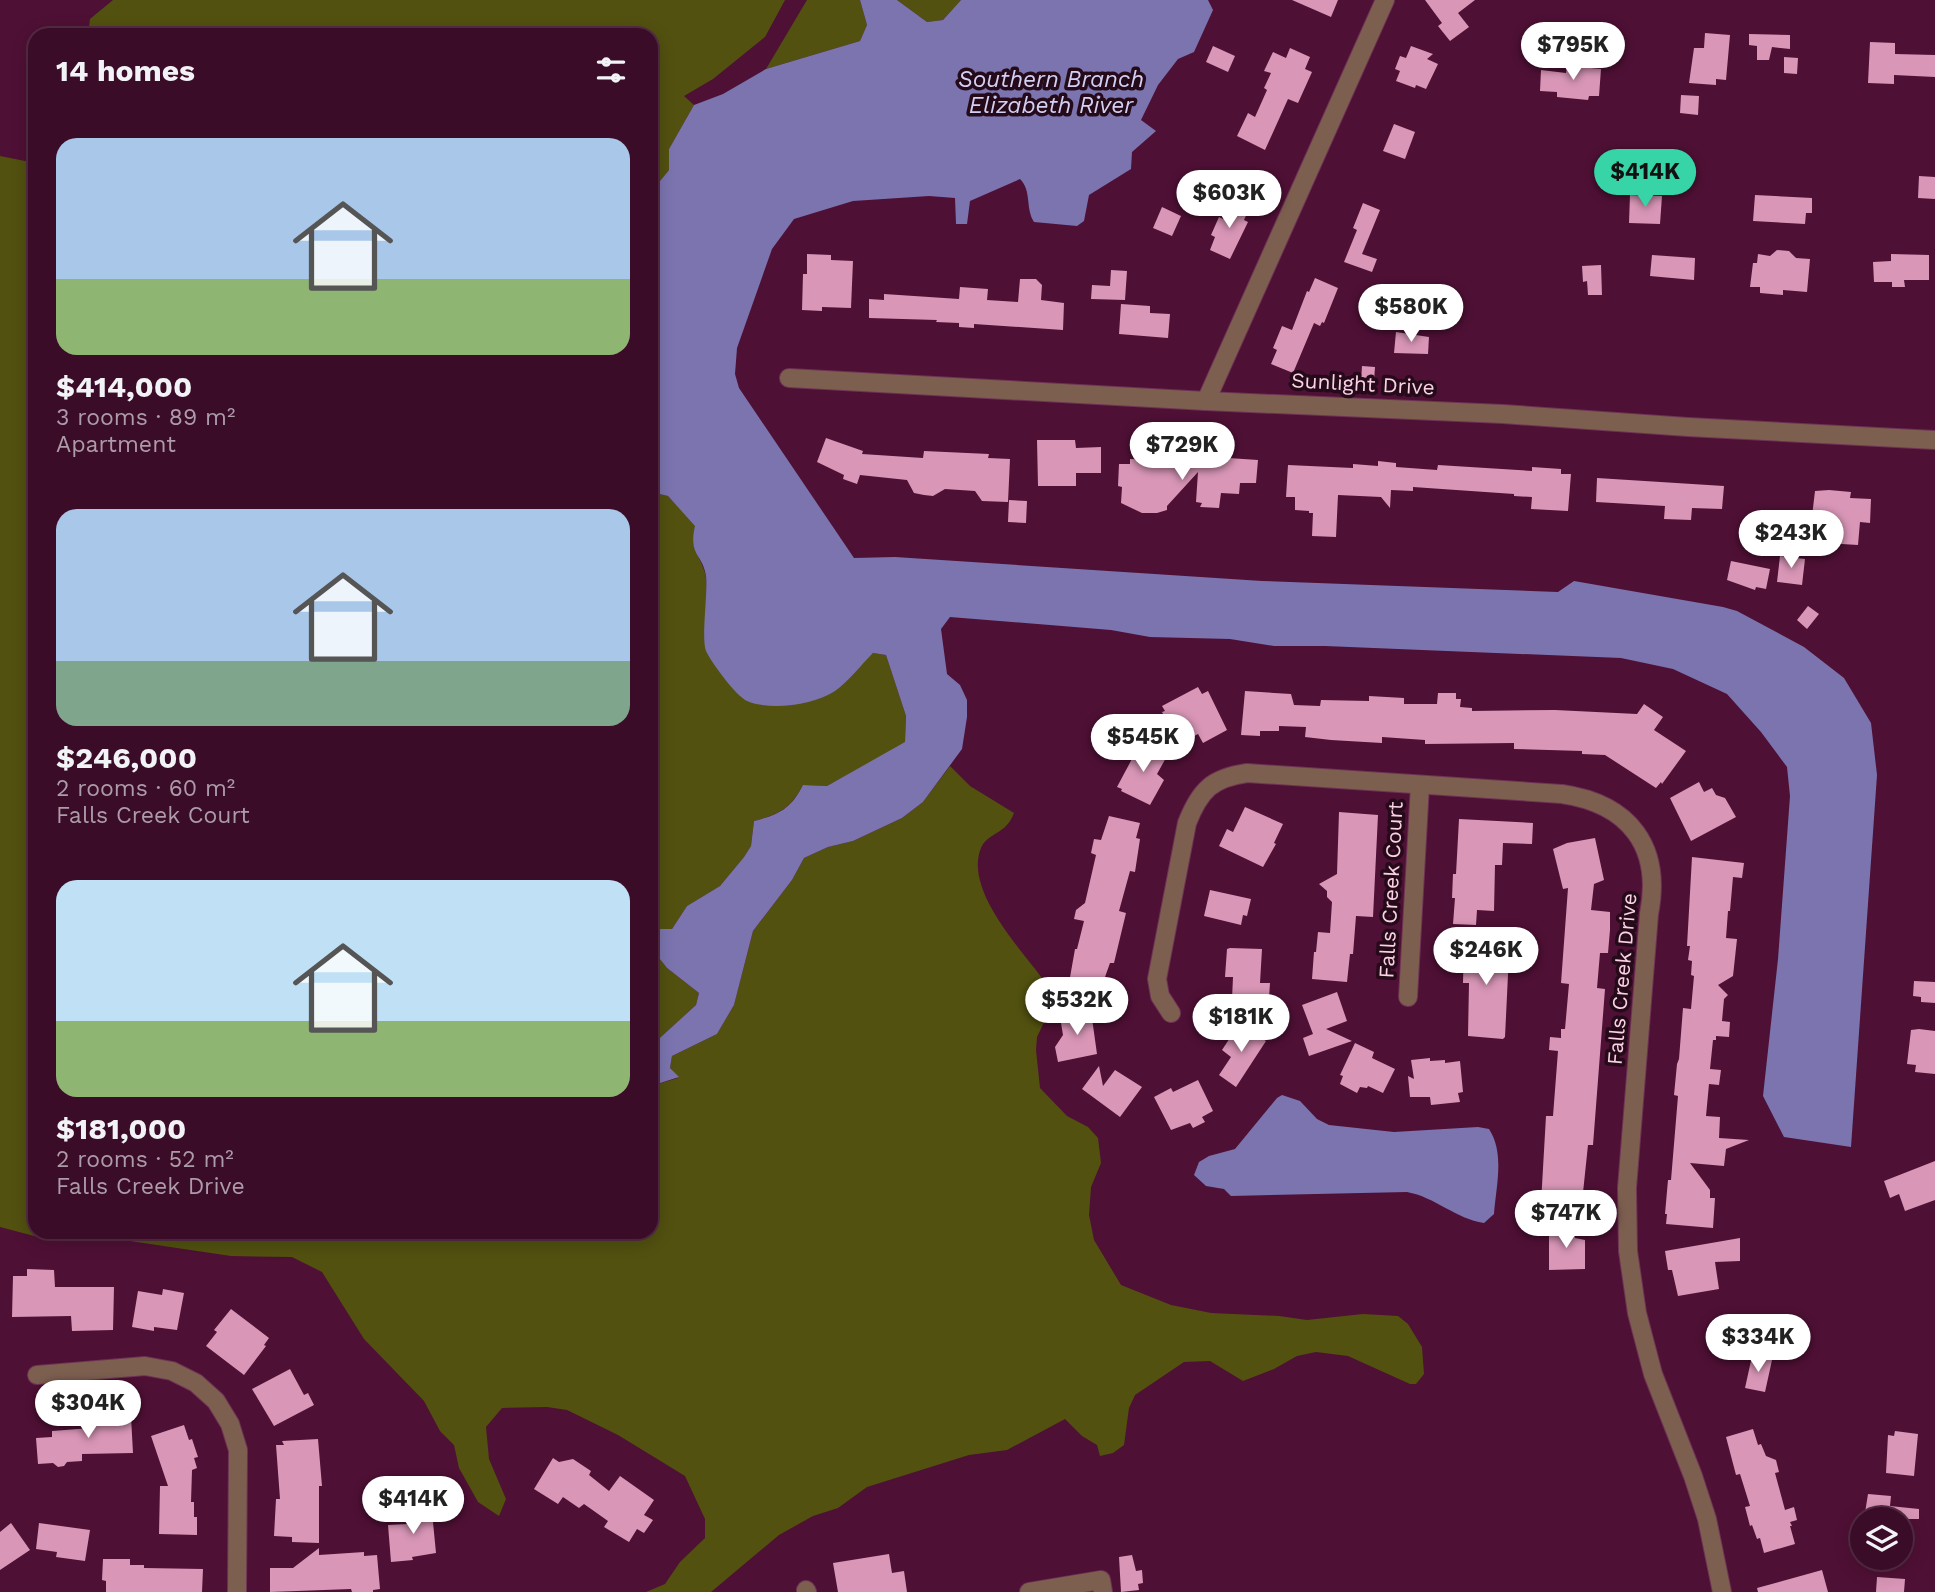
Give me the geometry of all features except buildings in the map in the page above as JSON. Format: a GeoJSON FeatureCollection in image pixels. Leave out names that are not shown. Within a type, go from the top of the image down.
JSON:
{"type":"FeatureCollection","features":[{"type":"Feature","properties":{"kind":"street"},"geometry":{"type":"LineString","coordinates":[[1206,401],[1385,0]]}},
{"type":"Feature","properties":{"kind":"street","name":"Sunlight Drive"},"geometry":{"type":"LineString","coordinates":[[789,378],[1503,414],[1935,440]]}},
{"type":"Feature","properties":{"kind":"street","name":"Falls Creek Drive"},"geometry":{"type":"LineString","coordinates":[[1171,1013],[1160,996],[1157,979],[1188,823],[1195,803],[1208,787],[1226,776],[1247,773],[1562,794],[1587,798],[1609,808],[1628,823],[1643,843],[1651,866],[1653,890],[1648,914],[1628,1188],[1629,1251],[1637,1313],[1653,1374],[1700,1497],[1722,1592]]}},
{"type":"Feature","properties":{"kind":"street","name":"Falls Creek Court"},"geometry":{"type":"LineString","coordinates":[[1408,997],[1419,786]]}},
{"type":"Feature","properties":{"kind":"street"},"geometry":{"type":"LineString","coordinates":[[37,1375],[145,1366],[172,1371],[196,1383],[216,1401],[230,1424],[238,1450],[237,1592]]}},
{"type":"Feature","properties":{"kind":"street"},"geometry":{"type":"LineString","coordinates":[[1028,1592],[1101,1580],[1103,1592]]}},
{"type":"Feature","properties":{"kind":"shaded area"},"geometry":{"type":"Polygon","coordinates":[[[113,0],[785,0],[765,37],[713,79],[684,96],[694,105],[669,149],[669,170],[658,183],[658,28],[89,28],[90,19],[113,0]]]}},
{"type":"Feature","properties":{"kind":"shaded area"},"geometry":{"type":"Polygon","coordinates":[[[807,0],[860,0],[867,25],[860,41],[766,69],[807,0]]]}},
{"type":"Feature","properties":{"kind":"shaded area"},"geometry":{"type":"Polygon","coordinates":[[[897,0],[961,0],[943,20],[927,22],[897,0]]]}},
{"type":"Feature","properties":{"kind":"shaded area"},"geometry":{"type":"Polygon","coordinates":[[[0,156],[28,162],[28,1234],[0,1227],[0,156]]]}},
{"type":"Feature","properties":{"kind":"shaded area"},"geometry":{"type":"Polygon","coordinates":[[[658,494],[668,496],[696,526],[694,546],[706,579],[706,650],[835,690],[873,653],[886,655],[906,716],[905,743],[827,786],[803,785],[783,809],[754,821],[751,846],[720,886],[687,906],[672,929],[660,929],[658,494]]]}},
{"type":"Feature","properties":{"kind":"shaded area"},"geometry":{"type":"Polygon","coordinates":[[[950,766],[970,786],[1014,813],[1002,830],[988,839],[981,848],[978,864],[980,881],[996,917],[1042,978],[1047,989],[1048,1014],[1037,1037],[1036,1050],[1040,1088],[1067,1116],[1088,1127],[1098,1138],[1101,1163],[1091,1187],[1089,1215],[1094,1240],[1121,1285],[1171,1305],[1211,1313],[1307,1320],[1363,1314],[1398,1316],[1408,1324],[1422,1347],[1424,1374],[1416,1384],[1410,1384],[1348,1356],[1316,1352],[1297,1356],[1274,1369],[1243,1381],[1210,1361],[1184,1362],[1135,1395],[1129,1408],[1124,1445],[1113,1453],[1100,1456],[1097,1445],[1082,1436],[1065,1419],[1007,1450],[969,1455],[867,1487],[838,1508],[813,1516],[779,1535],[711,1592],[646,1592],[665,1584],[680,1562],[705,1538],[705,1519],[685,1476],[618,1435],[567,1410],[547,1407],[502,1408],[486,1427],[489,1459],[506,1499],[499,1516],[478,1502],[459,1468],[454,1445],[440,1431],[424,1401],[364,1339],[322,1272],[292,1257],[231,1256],[123,1240],[95,1239],[658,1239],[658,1084],[678,1078],[670,1068],[672,1056],[717,1034],[734,1005],[753,931],[792,880],[804,858],[828,847],[853,841],[902,818],[923,802],[950,766]]]}},
{"type":"Feature","properties":{"kind":"shaded area"},"geometry":{"type":"Polygon","coordinates":[[[658,957],[667,968],[699,993],[696,1005],[658,1040],[658,957]]]}},
{"type":"Feature","properties":{"kind":"water","name":"Southern Branch Elizabeth River"},"geometry":{"type":"Polygon","coordinates":[[[860,0],[897,0],[927,22],[943,20],[961,0],[1208,0],[1213,10],[1194,52],[1178,59],[1158,85],[1141,120],[1156,131],[1132,152],[1131,169],[1089,195],[1084,221],[1077,226],[1034,222],[1026,189],[1020,179],[970,201],[967,224],[956,224],[955,198],[929,196],[853,201],[794,219],[772,249],[737,348],[735,374],[739,388],[854,558],[895,557],[1262,581],[1558,592],[1574,581],[1737,611],[1804,647],[1844,678],[1871,723],[1877,775],[1851,1147],[1784,1137],[1763,1096],[1778,959],[1790,796],[1787,767],[1761,732],[1727,694],[1673,669],[1621,658],[1274,646],[1230,639],[1150,637],[1111,630],[950,617],[941,629],[947,674],[960,685],[967,700],[962,749],[923,802],[902,818],[853,841],[828,847],[804,858],[792,880],[753,931],[734,1005],[717,1034],[672,1056],[670,1068],[679,1077],[658,1084],[658,1040],[696,1005],[699,993],[667,968],[658,957],[658,926],[660,929],[672,929],[687,906],[720,886],[751,846],[754,821],[783,810],[794,800],[803,785],[827,786],[905,742],[906,716],[886,655],[873,653],[835,691],[816,700],[768,706],[747,701],[737,693],[706,651],[706,576],[693,543],[695,526],[668,496],[658,494],[658,183],[669,170],[669,149],[694,105],[723,94],[766,69],[860,41],[867,25],[860,0]]]}},
{"type":"Feature","properties":{"kind":"water"},"geometry":{"type":"Polygon","coordinates":[[[1282,1095],[1300,1101],[1317,1119],[1329,1125],[1394,1132],[1478,1127],[1489,1129],[1494,1138],[1498,1159],[1494,1214],[1484,1223],[1474,1221],[1427,1198],[1407,1192],[1231,1196],[1224,1189],[1206,1186],[1194,1175],[1199,1162],[1209,1156],[1235,1149],[1282,1095]]]}}]}
